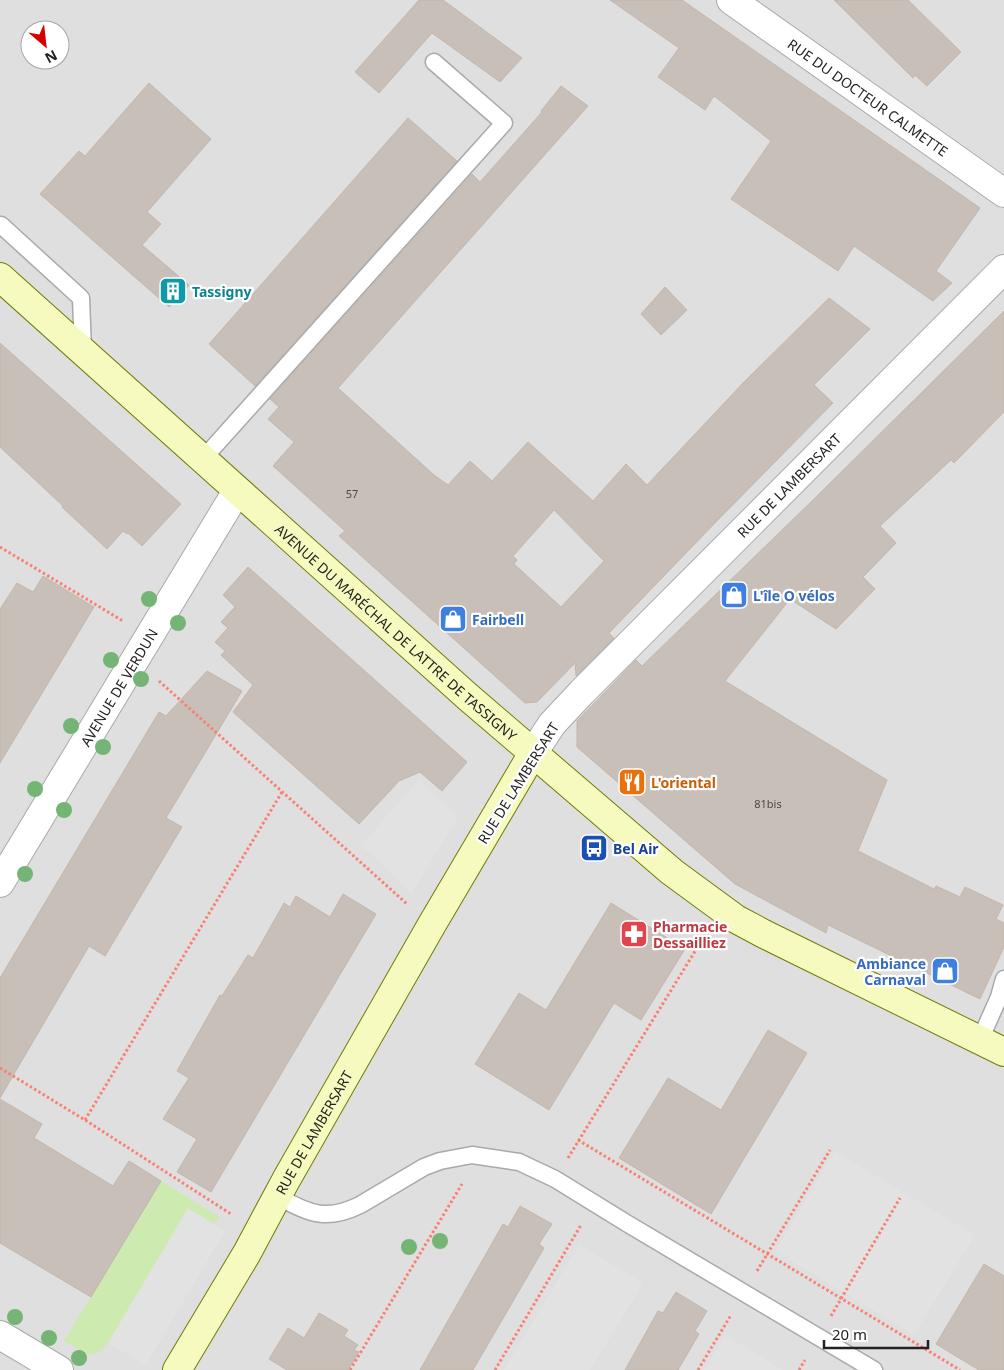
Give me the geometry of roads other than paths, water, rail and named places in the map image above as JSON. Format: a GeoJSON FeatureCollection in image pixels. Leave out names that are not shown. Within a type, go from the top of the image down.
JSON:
{"type":"FeatureCollection","features":[{"type":"Feature","properties":{"kind":"main road","name":"AVENUE DU MARÉCHAL DE LATTRE DE TASSIGNY"},"geometry":{"type":"LineString","coordinates":[[0,277],[468,697],[672,872],[736,919],[807,956],[992,1046]]}},
{"type":"Feature","properties":{"kind":"main road","name":"RUE DE LAMBERSART"},"geometry":{"type":"LineString","coordinates":[[177,1370],[259,1232],[431,926],[533,753]]}},
{"type":"Feature","properties":{"kind":"street","name":"RUE DU DOCTEUR CALMETTE"},"geometry":{"type":"LineString","coordinates":[[731,0],[1004,193]]}},
{"type":"Feature","properties":{"kind":"street","name":"RUE DE LAMBERSART"},"geometry":{"type":"LineString","coordinates":[[533,753],[552,724],[582,692],[1004,269]]}},
{"type":"Feature","properties":{"kind":"street","name":"AVENUE DE VERDUN"},"geometry":{"type":"LineString","coordinates":[[0,883],[237,491]]}},
{"type":"Feature","properties":{"kind":"street"},"geometry":{"type":"LineString","coordinates":[[0,1335],[59,1370]]}},
{"type":"Feature","properties":{"kind":"lane"},"geometry":{"type":"LineString","coordinates":[[202,460],[504,123],[434,62]]}},
{"type":"Feature","properties":{"kind":"lane"},"geometry":{"type":"LineString","coordinates":[[0,225],[81,298],[83,351]]}},
{"type":"Feature","properties":{"kind":"lane"},"geometry":{"type":"LineString","coordinates":[[992,1046],[999,997],[1004,980]]}},
{"type":"Feature","properties":{"kind":"lane"},"geometry":{"type":"LineString","coordinates":[[278,1197],[310,1212],[329,1215],[360,1205],[424,1167],[440,1160],[479,1156],[519,1162],[555,1179],[874,1370]]}},
{"type":"Feature","properties":{"kind":"place","name":"Tassigny"},"geometry":{"type":"Point","coordinates":[173,291]}},
{"type":"Feature","properties":{"kind":"place","name":"L'île O vélos"},"geometry":{"type":"Point","coordinates":[734,595]}},
{"type":"Feature","properties":{"kind":"place","name":"Fairbell"},"geometry":{"type":"Point","coordinates":[453,619]}},
{"type":"Feature","properties":{"kind":"place","name":"L'oriental"},"geometry":{"type":"Point","coordinates":[632,782]}},
{"type":"Feature","properties":{"kind":"place","name":"Bel Air"},"geometry":{"type":"Point","coordinates":[594,848]}},
{"type":"Feature","properties":{"kind":"place","name":"Pharmacie Dessailliez"},"geometry":{"type":"Point","coordinates":[634,934]}},
{"type":"Feature","properties":{"kind":"place","name":"Ambiance Carnaval"},"geometry":{"type":"Point","coordinates":[945,971]}}]}
